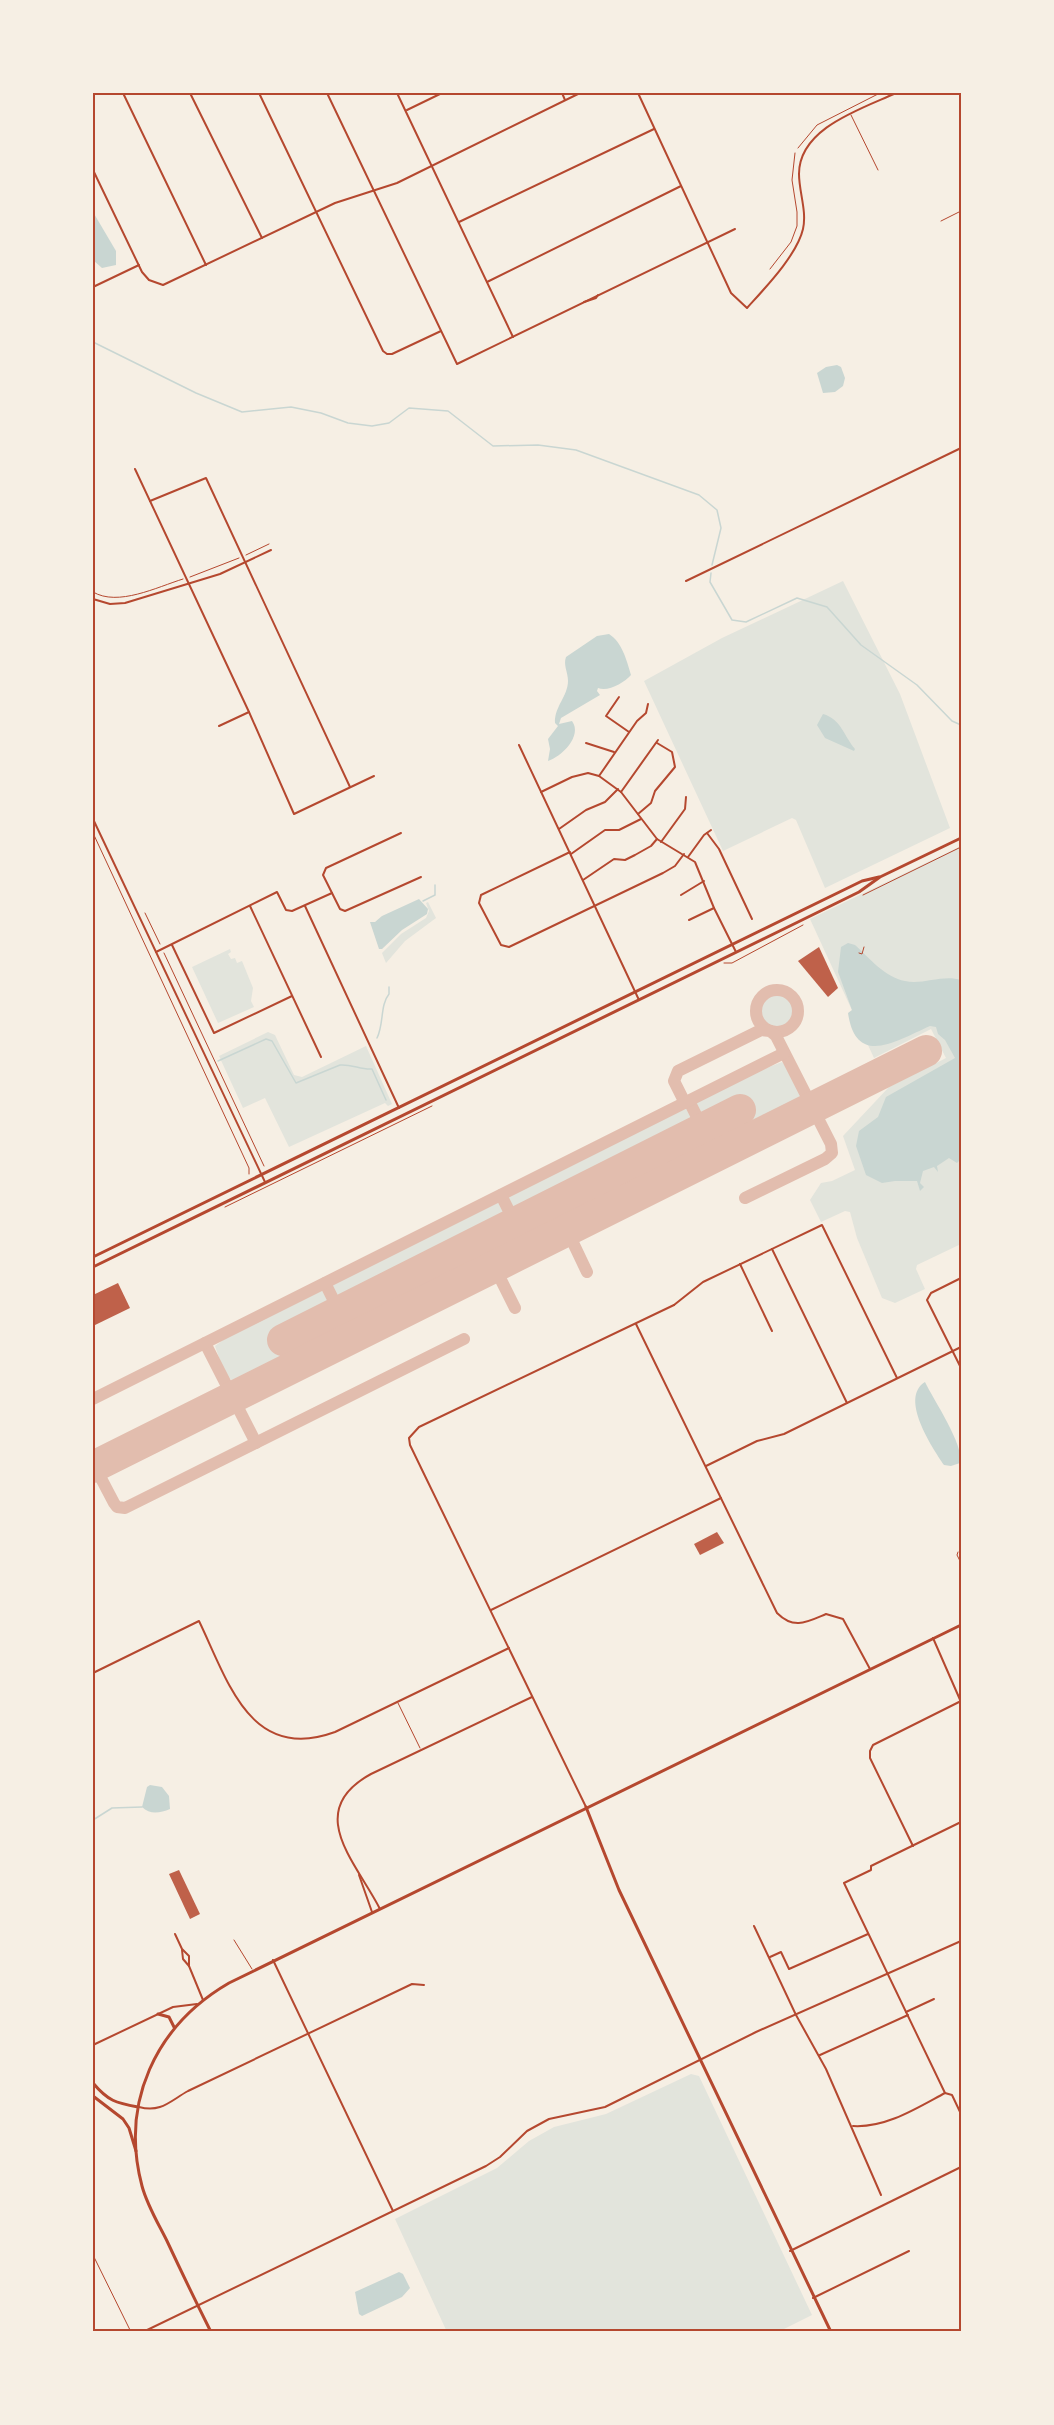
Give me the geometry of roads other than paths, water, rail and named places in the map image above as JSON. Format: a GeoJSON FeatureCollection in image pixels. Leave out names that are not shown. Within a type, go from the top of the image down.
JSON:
{"type":"FeatureCollection","features":[{"type":"Feature","properties":{"kind":"main road"},"geometry":{"type":"LineString","coordinates":[[93,1267],[859,892],[880,877],[961,838]]}},
{"type":"Feature","properties":{"kind":"main road"},"geometry":{"type":"LineString","coordinates":[[93,1257],[862,880],[880,877]]}},
{"type":"Feature","properties":{"kind":"main road"},"geometry":{"type":"LineString","coordinates":[[136,2153],[138,2106],[150,2066],[174,2027],[202,2000],[273,1960],[961,1625]]}},
{"type":"Feature","properties":{"kind":"main road"},"geometry":{"type":"LineString","coordinates":[[586,1806],[619,1890],[790,2251],[831,2332]]}},
{"type":"Feature","properties":{"kind":"main road"},"geometry":{"type":"LineString","coordinates":[[158,2014],[169,2017],[174,2027]]}},
{"type":"Feature","properties":{"kind":"main road"},"geometry":{"type":"LineString","coordinates":[[93,2083],[105,2096],[117,2104],[138,2106]]}},
{"type":"Feature","properties":{"kind":"main road"},"geometry":{"type":"LineString","coordinates":[[93,2096],[123,2119],[129,2128],[146,2199],[211,2332]]}},
{"type":"Feature","properties":{"kind":"street"},"geometry":{"type":"LineString","coordinates":[[123,93],[206,265]]}},
{"type":"Feature","properties":{"kind":"street"},"geometry":{"type":"LineString","coordinates":[[190,93],[262,238]]}},
{"type":"Feature","properties":{"kind":"street"},"geometry":{"type":"LineString","coordinates":[[259,93],[383,351],[392,354],[441,331]]}},
{"type":"Feature","properties":{"kind":"street"},"geometry":{"type":"LineString","coordinates":[[327,93],[457,364],[735,229]]}},
{"type":"Feature","properties":{"kind":"street"},"geometry":{"type":"LineString","coordinates":[[398,93],[513,337]]}},
{"type":"Feature","properties":{"kind":"street"},"geometry":{"type":"LineString","coordinates":[[406,111],[442,93]]}},
{"type":"Feature","properties":{"kind":"street"},"geometry":{"type":"LineString","coordinates":[[562,93],[565,100]]}},
{"type":"Feature","properties":{"kind":"street"},"geometry":{"type":"LineString","coordinates":[[93,171],[139,265],[149,280],[157,284],[169,284],[335,203],[397,183],[580,93]]}},
{"type":"Feature","properties":{"kind":"street"},"geometry":{"type":"LineString","coordinates":[[638,93],[731,293],[747,308],[789,257],[803,231],[799,167],[804,151],[816,134],[896,93]]}},
{"type":"Feature","properties":{"kind":"street"},"geometry":{"type":"LineString","coordinates":[[459,222],[654,128]]}},
{"type":"Feature","properties":{"kind":"street"},"geometry":{"type":"LineString","coordinates":[[487,282],[681,186]]}},
{"type":"Feature","properties":{"kind":"street"},"geometry":{"type":"LineString","coordinates":[[93,286],[139,265]]}},
{"type":"Feature","properties":{"kind":"street"},"geometry":{"type":"LineString","coordinates":[[686,581],[961,448]]}},
{"type":"Feature","properties":{"kind":"street"},"geometry":{"type":"LineString","coordinates":[[135,469],[249,712],[294,814],[374,776]]}},
{"type":"Feature","properties":{"kind":"street"},"geometry":{"type":"LineString","coordinates":[[150,501],[206,478],[350,787]]}},
{"type":"Feature","properties":{"kind":"street"},"geometry":{"type":"LineString","coordinates":[[93,599],[110,604],[125,603],[189,584],[272,550]]}},
{"type":"Feature","properties":{"kind":"street"},"geometry":{"type":"LineString","coordinates":[[619,697],[606,716],[629,732]]}},
{"type":"Feature","properties":{"kind":"street"},"geometry":{"type":"LineString","coordinates":[[599,776],[614,752],[646,713],[648,704]]}},
{"type":"Feature","properties":{"kind":"street"},"geometry":{"type":"LineString","coordinates":[[219,726],[249,712]]}},
{"type":"Feature","properties":{"kind":"street"},"geometry":{"type":"LineString","coordinates":[[558,829],[620,791],[657,741],[672,752],[675,767],[655,791],[651,803],[638,814]]}},
{"type":"Feature","properties":{"kind":"street"},"geometry":{"type":"LineString","coordinates":[[586,743],[614,752]]}},
{"type":"Feature","properties":{"kind":"street"},"geometry":{"type":"LineString","coordinates":[[519,745],[639,1000]]}},
{"type":"Feature","properties":{"kind":"street"},"geometry":{"type":"LineString","coordinates":[[541,792],[572,777],[588,773],[599,776],[620,791],[657,839],[695,862],[736,952]]}},
{"type":"Feature","properties":{"kind":"street"},"geometry":{"type":"LineString","coordinates":[[661,842],[685,809],[686,797]]}},
{"type":"Feature","properties":{"kind":"street"},"geometry":{"type":"LineString","coordinates":[[93,819],[265,1182]]}},
{"type":"Feature","properties":{"kind":"street"},"geometry":{"type":"LineString","coordinates":[[640,819],[619,830],[603,831],[570,853],[481,895],[479,903],[499,943],[509,947],[595,906],[670,869],[684,854]]}},
{"type":"Feature","properties":{"kind":"street"},"geometry":{"type":"LineString","coordinates":[[688,857],[709,831],[752,919]]}},
{"type":"Feature","properties":{"kind":"street"},"geometry":{"type":"LineString","coordinates":[[401,833],[326,868],[323,875],[341,911],[348,911],[421,877]]}},
{"type":"Feature","properties":{"kind":"street"},"geometry":{"type":"LineString","coordinates":[[583,880],[614,859],[625,860],[651,846],[657,839]]}},
{"type":"Feature","properties":{"kind":"street"},"geometry":{"type":"LineString","coordinates":[[681,896],[704,881]]}},
{"type":"Feature","properties":{"kind":"street"},"geometry":{"type":"LineString","coordinates":[[156,952],[277,892],[286,910],[292,911],[332,893]]}},
{"type":"Feature","properties":{"kind":"street"},"geometry":{"type":"LineString","coordinates":[[250,906],[321,1057]]}},
{"type":"Feature","properties":{"kind":"street"},"geometry":{"type":"LineString","coordinates":[[305,906],[399,1108]]}},
{"type":"Feature","properties":{"kind":"street"},"geometry":{"type":"LineString","coordinates":[[689,920],[714,908]]}},
{"type":"Feature","properties":{"kind":"street"},"geometry":{"type":"LineString","coordinates":[[172,945],[214,1033],[292,996]]}},
{"type":"Feature","properties":{"kind":"street"},"geometry":{"type":"LineString","coordinates":[[586,1806],[416,1459],[409,1438],[410,1434],[419,1427],[674,1305],[703,1282],[822,1225],[897,1378]]}},
{"type":"Feature","properties":{"kind":"street"},"geometry":{"type":"LineString","coordinates":[[772,1249],[847,1402]]}},
{"type":"Feature","properties":{"kind":"street"},"geometry":{"type":"LineString","coordinates":[[740,1264],[772,1331]]}},
{"type":"Feature","properties":{"kind":"street"},"geometry":{"type":"LineString","coordinates":[[961,1278],[931,1293],[927,1300],[961,1368]]}},
{"type":"Feature","properties":{"kind":"street"},"geometry":{"type":"LineString","coordinates":[[636,1324],[777,1613],[784,1620],[793,1624],[804,1623],[826,1614],[843,1619],[870,1669]]}},
{"type":"Feature","properties":{"kind":"street"},"geometry":{"type":"LineString","coordinates":[[706,1466],[757,1441],[784,1434],[961,1347]]}},
{"type":"Feature","properties":{"kind":"street"},"geometry":{"type":"LineString","coordinates":[[491,1610],[721,1498]]}},
{"type":"Feature","properties":{"kind":"street"},"geometry":{"type":"LineString","coordinates":[[93,1672],[199,1621],[243,1709],[256,1723],[274,1734],[298,1740],[324,1736],[510,1648]]}},
{"type":"Feature","properties":{"kind":"street"},"geometry":{"type":"LineString","coordinates":[[913,1846],[870,1758],[870,1751],[873,1745],[961,1701],[933,1638]]}},
{"type":"Feature","properties":{"kind":"street"},"geometry":{"type":"LineString","coordinates":[[372,1912],[359,1875],[339,1833],[337,1814],[339,1803],[349,1789],[361,1779],[533,1696]]}},
{"type":"Feature","properties":{"kind":"street"},"geometry":{"type":"LineString","coordinates":[[945,2093],[844,1883],[871,1870],[871,1866],[961,1822]]}},
{"type":"Feature","properties":{"kind":"street"},"geometry":{"type":"LineString","coordinates":[[359,1875],[380,1909]]}},
{"type":"Feature","properties":{"kind":"street"},"geometry":{"type":"LineString","coordinates":[[754,1926],[796,2015],[819,2055],[881,2194]]}},
{"type":"Feature","properties":{"kind":"street"},"geometry":{"type":"LineString","coordinates":[[175,1934],[182,1949],[183,1959],[189,1966],[202,2000]]}},
{"type":"Feature","properties":{"kind":"street"},"geometry":{"type":"LineString","coordinates":[[769,1958],[782,1952],[789,1969],[868,1934]]}},
{"type":"Feature","properties":{"kind":"street"},"geometry":{"type":"LineString","coordinates":[[143,2332],[486,2166],[500,2157],[527,2131],[549,2119],[605,2107],[700,2062],[756,2032],[961,1941]]}},
{"type":"Feature","properties":{"kind":"street"},"geometry":{"type":"LineString","coordinates":[[273,1960],[393,2211]]}},
{"type":"Feature","properties":{"kind":"street"},"geometry":{"type":"LineString","coordinates":[[138,2106],[150,2110],[158,2109],[188,2091],[411,1984],[424,1985]]}},
{"type":"Feature","properties":{"kind":"street"},"geometry":{"type":"LineString","coordinates":[[819,2055],[934,1999]]}},
{"type":"Feature","properties":{"kind":"street"},"geometry":{"type":"LineString","coordinates":[[93,2045],[173,2007],[197,2004]]}},
{"type":"Feature","properties":{"kind":"street"},"geometry":{"type":"LineString","coordinates":[[852,2126],[862,2127],[887,2122],[945,2093],[952,2095],[961,2114]]}},
{"type":"Feature","properties":{"kind":"street"},"geometry":{"type":"LineString","coordinates":[[790,2251],[961,2167]]}},
{"type":"Feature","properties":{"kind":"street"},"geometry":{"type":"LineString","coordinates":[[813,2298],[909,2251]]}},
{"type":"Feature","properties":{"kind":"lane"},"geometry":{"type":"LineString","coordinates":[[851,115],[878,170]]}},
{"type":"Feature","properties":{"kind":"lane"},"geometry":{"type":"LineString","coordinates":[[941,221],[961,211]]}},
{"type":"Feature","properties":{"kind":"lane"},"geometry":{"type":"LineString","coordinates":[[961,1553],[958,1552],[957,1555],[961,1563]]}},
{"type":"Feature","properties":{"kind":"lane"},"geometry":{"type":"LineString","coordinates":[[398,1701],[421,1750]]}},
{"type":"Feature","properties":{"kind":"lane"},"geometry":{"type":"LineString","coordinates":[[234,1940],[252,1971]]}},
{"type":"Feature","properties":{"kind":"lane"},"geometry":{"type":"LineString","coordinates":[[93,2255],[130,2332]]}},
{"type":"Feature","properties":{"kind":"waterway"},"geometry":{"type":"LineString","coordinates":[[93,342],[196,393],[242,412],[291,407],[321,413],[348,423],[372,426],[389,423],[409,408],[448,411],[493,446],[538,445],[576,450],[699,495],[717,510],[721,528],[712,565]]}},
{"type":"Feature","properties":{"kind":"waterway"},"geometry":{"type":"LineString","coordinates":[[711,573],[710,582],[732,620],[746,622],[797,598],[827,607],[861,645],[917,685],[952,721],[961,725]]}},
{"type":"Feature","properties":{"kind":"waterway"},"geometry":{"type":"LineString","coordinates":[[423,901],[435,895],[435,885]]}},
{"type":"Feature","properties":{"kind":"waterway"},"geometry":{"type":"LineString","coordinates":[[377,1038],[389,987]]}},
{"type":"Feature","properties":{"kind":"waterway"},"geometry":{"type":"LineString","coordinates":[[218,1061],[266,1039],[272,1041],[296,1083],[340,1065],[372,1069],[386,1100]]}},
{"type":"Feature","properties":{"kind":"waterway"},"geometry":{"type":"LineString","coordinates":[[93,1820],[112,1808],[142,1807]]}}]}
